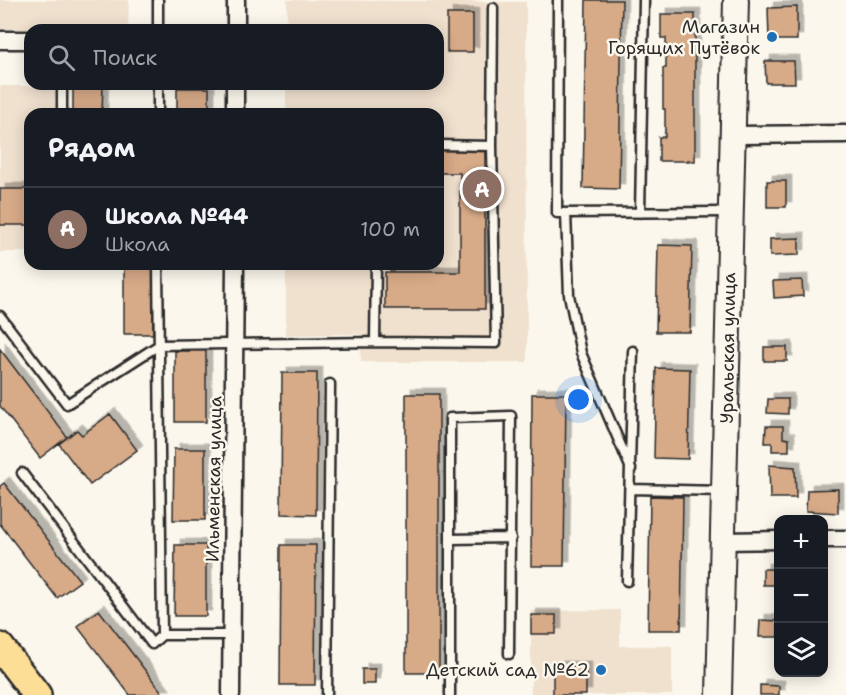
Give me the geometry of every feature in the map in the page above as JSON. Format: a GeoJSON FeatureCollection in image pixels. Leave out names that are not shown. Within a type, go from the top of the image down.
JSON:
{"type":"FeatureCollection","features":[{"type":"Feature","properties":{"kind":"main road"},"geometry":{"type":"LineString","coordinates":[[0,647],[37,695]]}},
{"type":"Feature","properties":{"kind":"street"},"geometry":{"type":"LineString","coordinates":[[236,0],[236,24]]}},
{"type":"Feature","properties":{"kind":"street","name":"Уральская улица"},"geometry":{"type":"LineString","coordinates":[[719,695],[736,0]]}},
{"type":"Feature","properties":{"kind":"street"},"geometry":{"type":"LineString","coordinates":[[0,40],[24,40]]}},
{"type":"Feature","properties":{"kind":"street"},"geometry":{"type":"LineString","coordinates":[[235,108],[236,90]]}},
{"type":"Feature","properties":{"kind":"street"},"geometry":{"type":"LineString","coordinates":[[733,135],[846,134]]}},
{"type":"Feature","properties":{"kind":"street","name":"Ильменская улица"},"geometry":{"type":"LineString","coordinates":[[231,695],[235,270]]}},
{"type":"Feature","properties":{"kind":"street"},"geometry":{"type":"LineString","coordinates":[[828,539],[846,539]]}},
{"type":"Feature","properties":{"kind":"street"},"geometry":{"type":"LineString","coordinates":[[723,541],[774,540]]}},
{"type":"Feature","properties":{"kind":"lane"},"geometry":{"type":"LineString","coordinates":[[158,0],[158,24]]}},
{"type":"Feature","properties":{"kind":"lane"},"geometry":{"type":"LineString","coordinates":[[558,0],[557,213],[732,212]]}},
{"type":"Feature","properties":{"kind":"lane"},"geometry":{"type":"LineString","coordinates":[[640,213],[644,0]]}},
{"type":"Feature","properties":{"kind":"lane"},"geometry":{"type":"LineString","coordinates":[[0,316],[67,404],[159,345],[496,343],[492,146],[493,8]]}},
{"type":"Feature","properties":{"kind":"lane"},"geometry":{"type":"LineString","coordinates":[[62,90],[62,108]]}},
{"type":"Feature","properties":{"kind":"lane"},"geometry":{"type":"LineString","coordinates":[[158,90],[158,108]]}},
{"type":"Feature","properties":{"kind":"lane"},"geometry":{"type":"LineString","coordinates":[[444,145],[492,146]]}},
{"type":"Feature","properties":{"kind":"lane"},"geometry":{"type":"LineString","coordinates":[[566,213],[569,295],[582,353],[631,469]]}},
{"type":"Feature","properties":{"kind":"lane"},"geometry":{"type":"LineString","coordinates":[[158,270],[162,636]]}},
{"type":"Feature","properties":{"kind":"lane"},"geometry":{"type":"LineString","coordinates":[[375,342],[376,270]]}},
{"type":"Feature","properties":{"kind":"lane"},"geometry":{"type":"LineString","coordinates":[[627,581],[633,351]]}},
{"type":"Feature","properties":{"kind":"lane"},"geometry":{"type":"LineString","coordinates":[[327,695],[330,384]]}},
{"type":"Feature","properties":{"kind":"lane"},"geometry":{"type":"LineString","coordinates":[[450,695],[450,418],[511,416],[510,654]]}},
{"type":"Feature","properties":{"kind":"lane"},"geometry":{"type":"LineString","coordinates":[[22,473],[152,644],[162,636],[232,636]]}},
{"type":"Feature","properties":{"kind":"lane"},"geometry":{"type":"LineString","coordinates":[[630,489],[724,491]]}},
{"type":"Feature","properties":{"kind":"lane"},"geometry":{"type":"LineString","coordinates":[[451,539],[511,538]]}},
{"type":"Feature","properties":{"kind":"shaded area"},"geometry":{"type":"Polygon","coordinates":[[[0,0],[129,0],[128,24],[24,24],[24,29],[0,29],[0,0]]]}},
{"type":"Feature","properties":{"kind":"shaded area"},"geometry":{"type":"Polygon","coordinates":[[[287,0],[526,2],[527,362],[361,362],[360,334],[286,335],[286,270],[444,270],[444,108],[286,108],[286,90],[444,90],[444,24],[287,24],[287,0]]]}},
{"type":"Feature","properties":{"kind":"shaded area"},"geometry":{"type":"Polygon","coordinates":[[[0,86],[24,86],[24,90],[55,90],[55,108],[24,108],[24,252],[0,252],[0,86]]]}},
{"type":"Feature","properties":{"kind":"shaded area","name":"Детский сад №62"},"geometry":{"type":"Polygon","coordinates":[[[620,610],[620,646],[672,646],[672,695],[531,695],[531,611],[620,610]]]}},
{"type":"Feature","properties":{"kind":"building"},"geometry":{"type":"Polygon","coordinates":[[[586,0],[622,0],[619,189],[583,188],[586,0]]]}},
{"type":"Feature","properties":{"kind":"building"},"geometry":{"type":"Polygon","coordinates":[[[797,7],[797,40],[769,40],[768,8],[797,7]]]}},
{"type":"Feature","properties":{"kind":"building"},"geometry":{"type":"Polygon","coordinates":[[[447,14],[473,14],[473,52],[447,52],[447,14]]]}},
{"type":"Feature","properties":{"kind":"building"},"geometry":{"type":"Polygon","coordinates":[[[661,14],[695,14],[695,161],[659,161],[659,137],[665,137],[663,68],[666,68],[666,38],[661,38],[661,14]]]}},
{"type":"Feature","properties":{"kind":"building"},"geometry":{"type":"Polygon","coordinates":[[[765,61],[794,61],[795,83],[766,83],[765,61]]]}},
{"type":"Feature","properties":{"kind":"building"},"geometry":{"type":"Polygon","coordinates":[[[73,90],[103,90],[102,108],[73,108],[73,90]]]}},
{"type":"Feature","properties":{"kind":"building"},"geometry":{"type":"Polygon","coordinates":[[[177,90],[209,90],[209,108],[177,108],[177,90]]]}},
{"type":"Feature","properties":{"kind":"building"},"geometry":{"type":"Polygon","coordinates":[[[444,149],[485,149],[485,309],[385,309],[385,272],[460,272],[460,173],[444,173],[444,149]]]}},
{"type":"Feature","properties":{"kind":"building"},"geometry":{"type":"Polygon","coordinates":[[[767,181],[786,181],[786,207],[767,207],[767,181]]]}},
{"type":"Feature","properties":{"kind":"building"},"geometry":{"type":"Polygon","coordinates":[[[0,189],[24,189],[24,225],[0,225],[0,189]]]}},
{"type":"Feature","properties":{"kind":"building"},"geometry":{"type":"Polygon","coordinates":[[[799,238],[799,255],[770,256],[770,239],[799,238]]]}},
{"type":"Feature","properties":{"kind":"building"},"geometry":{"type":"Polygon","coordinates":[[[658,245],[692,246],[690,332],[656,332],[658,245]]]}},
{"type":"Feature","properties":{"kind":"building"},"geometry":{"type":"Polygon","coordinates":[[[124,270],[153,270],[153,334],[124,334],[124,270]]]}},
{"type":"Feature","properties":{"kind":"building"},"geometry":{"type":"Polygon","coordinates":[[[802,280],[803,296],[774,298],[773,281],[802,280]]]}},
{"type":"Feature","properties":{"kind":"building"},"geometry":{"type":"Polygon","coordinates":[[[764,347],[787,347],[787,361],[764,361],[764,347]]]}},
{"type":"Feature","properties":{"kind":"building"},"geometry":{"type":"Polygon","coordinates":[[[0,349],[67,437],[40,458],[0,406],[0,349]]]}},
{"type":"Feature","properties":{"kind":"building"},"geometry":{"type":"Polygon","coordinates":[[[175,351],[206,351],[206,422],[175,422],[175,351]]]}},
{"type":"Feature","properties":{"kind":"building"},"geometry":{"type":"Polygon","coordinates":[[[656,368],[690,369],[688,459],[654,458],[656,368]]]}},
{"type":"Feature","properties":{"kind":"building"},"geometry":{"type":"Polygon","coordinates":[[[282,373],[317,373],[316,515],[281,514],[282,373]]]}},
{"type":"Feature","properties":{"kind":"building"},"geometry":{"type":"Polygon","coordinates":[[[406,394],[439,394],[439,673],[406,673],[406,394]]]}},
{"type":"Feature","properties":{"kind":"building"},"geometry":{"type":"Polygon","coordinates":[[[532,394],[566,394],[564,566],[531,566],[532,394]]]}},
{"type":"Feature","properties":{"kind":"building"},"geometry":{"type":"Polygon","coordinates":[[[768,399],[788,399],[788,414],[767,413],[768,399]]]}},
{"type":"Feature","properties":{"kind":"building"},"geometry":{"type":"Polygon","coordinates":[[[110,414],[137,450],[90,485],[59,444],[77,430],[82,435],[110,414]]]}},
{"type":"Feature","properties":{"kind":"building"},"geometry":{"type":"Polygon","coordinates":[[[766,426],[783,426],[783,438],[789,439],[789,451],[772,451],[772,443],[765,443],[766,426]]]}},
{"type":"Feature","properties":{"kind":"building"},"geometry":{"type":"Polygon","coordinates":[[[174,449],[205,449],[205,520],[173,520],[174,449]]]}},
{"type":"Feature","properties":{"kind":"building"},"geometry":{"type":"Polygon","coordinates":[[[769,465],[795,467],[796,498],[770,498],[769,465]]]}},
{"type":"Feature","properties":{"kind":"building"},"geometry":{"type":"Polygon","coordinates":[[[4,483],[80,581],[57,598],[0,524],[0,486],[4,483]]]}},
{"type":"Feature","properties":{"kind":"building"},"geometry":{"type":"Polygon","coordinates":[[[838,489],[838,513],[806,511],[807,490],[838,489]]]}},
{"type":"Feature","properties":{"kind":"building"},"geometry":{"type":"Polygon","coordinates":[[[650,496],[683,497],[681,630],[648,630],[650,496]]]}},
{"type":"Feature","properties":{"kind":"building"},"geometry":{"type":"Polygon","coordinates":[[[175,545],[206,545],[206,616],[174,616],[175,545]]]}},
{"type":"Feature","properties":{"kind":"building"},"geometry":{"type":"Polygon","coordinates":[[[281,545],[316,545],[315,685],[280,685],[281,545]]]}},
{"type":"Feature","properties":{"kind":"building"},"geometry":{"type":"Polygon","coordinates":[[[763,569],[774,569],[774,585],[763,585],[763,569]]]}},
{"type":"Feature","properties":{"kind":"building"},"geometry":{"type":"Polygon","coordinates":[[[99,610],[164,695],[130,695],[77,626],[99,610]]]}},
{"type":"Feature","properties":{"kind":"building"},"geometry":{"type":"Polygon","coordinates":[[[531,615],[556,615],[556,634],[531,634],[531,615]]]}},
{"type":"Feature","properties":{"kind":"building"},"geometry":{"type":"Polygon","coordinates":[[[760,620],[774,621],[774,637],[759,637],[760,620]]]}},
{"type":"Feature","properties":{"kind":"building"},"geometry":{"type":"Polygon","coordinates":[[[553,667],[586,667],[586,695],[553,695],[553,667]]]}},
{"type":"Feature","properties":{"kind":"building"},"geometry":{"type":"Polygon","coordinates":[[[362,669],[375,669],[375,684],[362,684],[362,669]]]}},
{"type":"Feature","properties":{"kind":"building"},"geometry":{"type":"Polygon","coordinates":[[[760,685],[779,686],[779,695],[760,695],[760,685]]]}},
{"type":"Feature","properties":{"kind":"place","name":"Магазин Горящих Путёвок"},"geometry":{"type":"Point","coordinates":[772,37]}},
{"type":"Feature","properties":{"kind":"place","name":"Школа №44"},"geometry":{"type":"Point","coordinates":[482,189]}},
{"type":"Feature","properties":{"kind":"place","name":"Детский сад №62"},"geometry":{"type":"Point","coordinates":[601,670]}}]}
